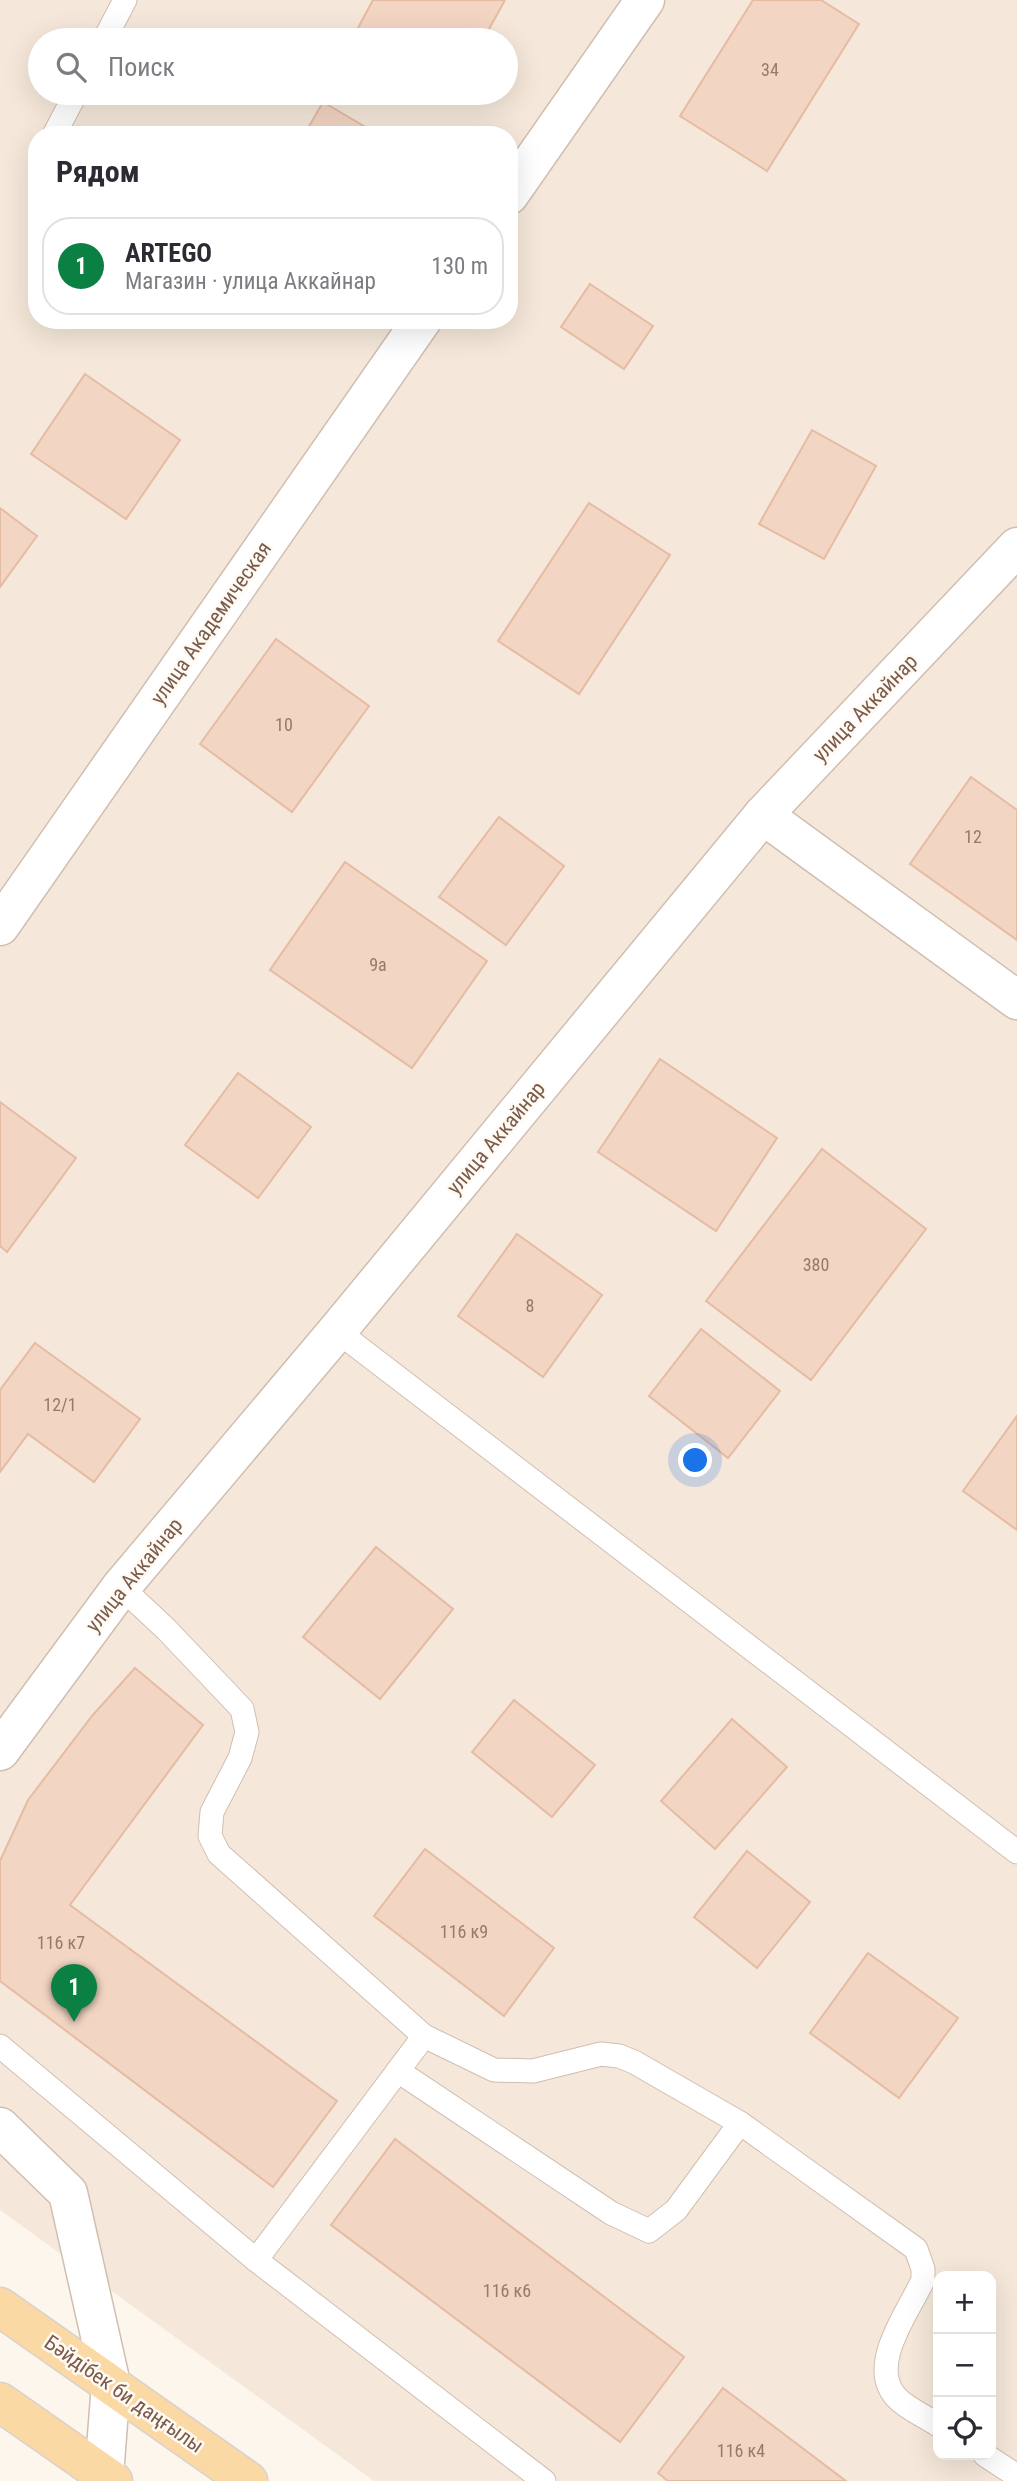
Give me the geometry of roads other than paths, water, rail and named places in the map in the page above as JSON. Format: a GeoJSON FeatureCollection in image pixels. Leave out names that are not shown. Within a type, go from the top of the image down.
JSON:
{"type":"FeatureCollection","features":[{"type":"Feature","properties":{"kind":"main road","name":"Бәйдібек би даңғылы"},"geometry":{"type":"LineString","coordinates":[[0,2308],[248,2481]]}},
{"type":"Feature","properties":{"kind":"main road"},"geometry":{"type":"LineString","coordinates":[[0,2402],[106,2479]]}},
{"type":"Feature","properties":{"kind":"street"},"geometry":{"type":"LineString","coordinates":[[518,181],[645,0]]}},
{"type":"Feature","properties":{"kind":"street","name":"улица Академическая"},"geometry":{"type":"LineString","coordinates":[[0,926],[416,329]]}},
{"type":"Feature","properties":{"kind":"street","name":"улица Аккайнар"},"geometry":{"type":"LineString","coordinates":[[0,1751],[121,1587],[337,1331],[763,815],[1017,547]]}},
{"type":"Feature","properties":{"kind":"street"},"geometry":{"type":"LineString","coordinates":[[763,815],[1017,1000]]}},
{"type":"Feature","properties":{"kind":"street"},"geometry":{"type":"LineString","coordinates":[[0,2127],[68,2193],[111,2384],[106,2479]]}},
{"type":"Feature","properties":{"kind":"lane"},"geometry":{"type":"LineString","coordinates":[[110,28],[125,0]]}},
{"type":"Feature","properties":{"kind":"lane"},"geometry":{"type":"LineString","coordinates":[[59,126],[70,105]]}},
{"type":"Feature","properties":{"kind":"lane"},"geometry":{"type":"LineString","coordinates":[[337,1331],[1017,1852]]}},
{"type":"Feature","properties":{"kind":"lane"},"geometry":{"type":"LineString","coordinates":[[121,1587],[166,1629],[242,1709],[247,1732],[240,1758],[212,1812],[210,1836],[219,1854],[424,2036],[494,2070],[533,2071],[601,2054],[619,2056],[634,2062],[740,2123],[916,2249],[923,2269],[923,2280],[891,2339],[887,2366],[888,2385],[897,2399],[933,2422]]}},
{"type":"Feature","properties":{"kind":"lane"},"geometry":{"type":"LineString","coordinates":[[256,2260],[424,2036]]}},
{"type":"Feature","properties":{"kind":"lane"},"geometry":{"type":"LineString","coordinates":[[0,2046],[256,2260],[544,2481]]}},
{"type":"Feature","properties":{"kind":"lane"},"geometry":{"type":"LineString","coordinates":[[398,2071],[611,2213],[649,2231],[676,2210],[740,2123]]}},
{"type":"Feature","properties":{"kind":"lane"},"geometry":{"type":"LineString","coordinates":[[993,2460],[1017,2476]]}},
{"type":"Feature","properties":{"kind":"place","name":"ARTEGO"},"geometry":{"type":"Point","coordinates":[74,2022]}}]}
